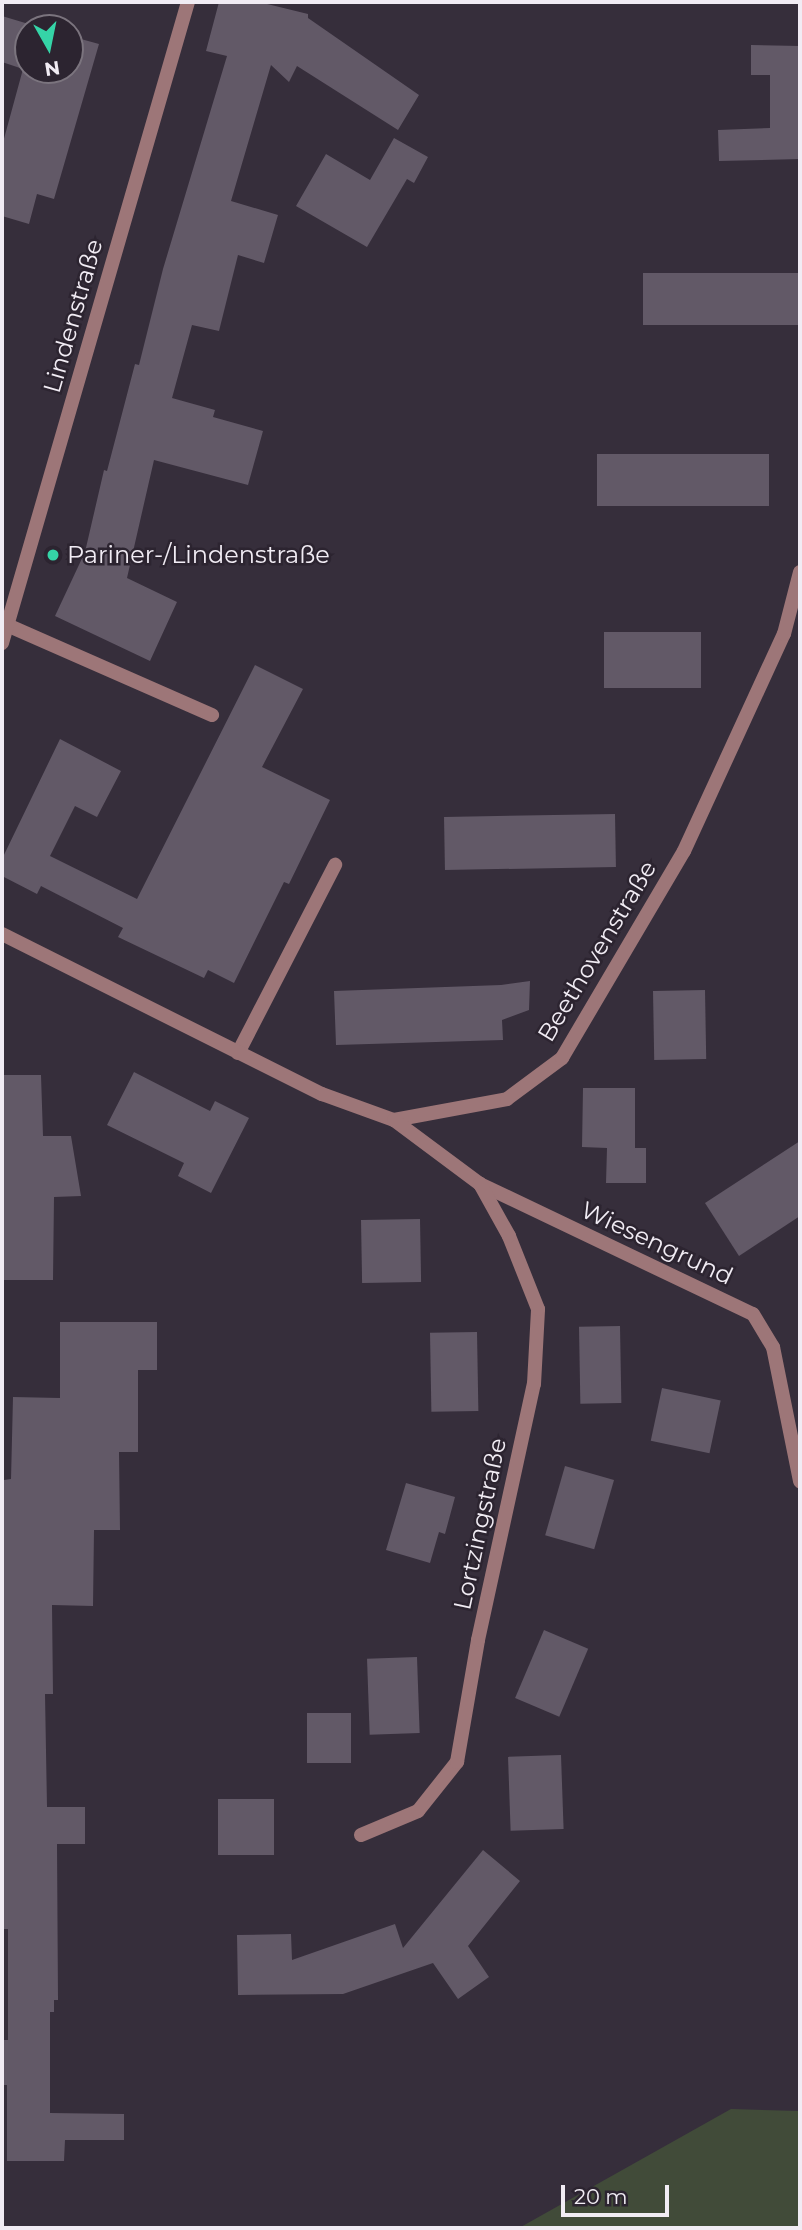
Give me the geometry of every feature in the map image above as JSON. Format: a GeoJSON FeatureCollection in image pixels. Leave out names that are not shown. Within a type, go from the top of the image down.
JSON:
{"type":"FeatureCollection","features":[{"type":"Feature","properties":{"kind":"street","name":"Lindenstraße"},"geometry":{"type":"LineString","coordinates":[[2,643],[188,2]]}},
{"type":"Feature","properties":{"kind":"street","name":"Beethovenstraße"},"geometry":{"type":"LineString","coordinates":[[394,1120],[507,1099],[562,1058],[684,851],[784,634],[800,572]]}},
{"type":"Feature","properties":{"kind":"street"},"geometry":{"type":"LineString","coordinates":[[7,625],[212,715]]}},
{"type":"Feature","properties":{"kind":"street"},"geometry":{"type":"LineString","coordinates":[[238,1052],[335,865]]}},
{"type":"Feature","properties":{"kind":"street"},"geometry":{"type":"LineString","coordinates":[[2,934],[322,1094],[394,1120]]}},
{"type":"Feature","properties":{"kind":"street","name":"Wiesengrund"},"geometry":{"type":"LineString","coordinates":[[394,1120],[480,1184],[753,1314],[773,1348],[800,1481]]}},
{"type":"Feature","properties":{"kind":"street","name":"Lortzingstraße"},"geometry":{"type":"LineString","coordinates":[[362,1835],[418,1811],[457,1762],[478,1640],[534,1384],[538,1309],[509,1236],[480,1184]]}},
{"type":"Feature","properties":{"kind":"green space"},"geometry":{"type":"Polygon","coordinates":[[[731,2109],[800,2111],[800,2228],[519,2228],[731,2109]]]}},
{"type":"Feature","properties":{"kind":"building"},"geometry":{"type":"Polygon","coordinates":[[[219,2],[259,2],[308,14],[308,18],[419,95],[398,130],[297,66],[289,82],[271,65],[231,201],[278,215],[264,263],[238,255],[219,331],[192,325],[172,398],[215,410],[213,417],[263,431],[248,485],[154,460],[127,578],[177,602],[150,661],[55,616],[85,552],[104,470],[107,471],[135,364],[139,365],[163,269],[227,56],[206,51],[219,2]]]}},
{"type":"Feature","properties":{"kind":"building"},"geometry":{"type":"Polygon","coordinates":[[[2,16],[14,20],[14,66],[2,62],[2,16]]]}},
{"type":"Feature","properties":{"kind":"building"},"geometry":{"type":"Polygon","coordinates":[[[84,40],[99,44],[54,199],[37,194],[29,224],[2,216],[2,146],[19,84],[84,84],[84,40]]]}},
{"type":"Feature","properties":{"kind":"building"},"geometry":{"type":"Polygon","coordinates":[[[751,45],[800,46],[800,159],[719,161],[718,130],[770,128],[770,75],[751,75],[751,45]]]}},
{"type":"Feature","properties":{"kind":"building"},"geometry":{"type":"Polygon","coordinates":[[[394,138],[428,157],[414,183],[407,179],[367,247],[296,206],[326,154],[370,180],[394,138]]]}},
{"type":"Feature","properties":{"kind":"building"},"geometry":{"type":"Polygon","coordinates":[[[643,273],[800,273],[800,325],[643,325],[643,273]]]}},
{"type":"Feature","properties":{"kind":"building"},"geometry":{"type":"Polygon","coordinates":[[[597,454],[769,454],[769,506],[597,506],[597,454]]]}},
{"type":"Feature","properties":{"kind":"building"},"geometry":{"type":"Polygon","coordinates":[[[604,632],[701,632],[701,688],[604,688],[604,632]]]}},
{"type":"Feature","properties":{"kind":"building"},"geometry":{"type":"Polygon","coordinates":[[[255,665],[303,689],[262,767],[330,800],[289,884],[284,882],[234,983],[208,970],[204,978],[118,937],[123,928],[41,886],[37,894],[2,876],[2,859],[60,739],[121,771],[97,817],[75,806],[50,856],[137,899],[255,665]]]}},
{"type":"Feature","properties":{"kind":"building"},"geometry":{"type":"Polygon","coordinates":[[[615,814],[616,867],[445,870],[444,817],[615,814]]]}},
{"type":"Feature","properties":{"kind":"building"},"geometry":{"type":"Polygon","coordinates":[[[530,981],[529,1010],[502,1020],[503,1040],[336,1045],[334,991],[501,985],[530,981]]]}},
{"type":"Feature","properties":{"kind":"building"},"geometry":{"type":"Polygon","coordinates":[[[705,990],[706,1059],[654,1060],[653,991],[705,990]]]}},
{"type":"Feature","properties":{"kind":"building"},"geometry":{"type":"Polygon","coordinates":[[[134,1072],[210,1111],[215,1101],[249,1118],[211,1193],[178,1176],[184,1163],[107,1125],[134,1072]]]}},
{"type":"Feature","properties":{"kind":"building"},"geometry":{"type":"Polygon","coordinates":[[[2,1075],[41,1075],[43,1136],[71,1136],[81,1196],[54,1197],[53,1280],[2,1280],[2,1075]]]}},
{"type":"Feature","properties":{"kind":"building"},"geometry":{"type":"Polygon","coordinates":[[[583,1088],[635,1088],[635,1148],[646,1148],[646,1183],[606,1183],[607,1148],[582,1147],[583,1088]]]}},
{"type":"Feature","properties":{"kind":"building"},"geometry":{"type":"Polygon","coordinates":[[[800,1141],[800,1216],[739,1256],[705,1203],[800,1141]]]}},
{"type":"Feature","properties":{"kind":"building"},"geometry":{"type":"Polygon","coordinates":[[[420,1219],[421,1282],[362,1283],[361,1220],[420,1219]]]}},
{"type":"Feature","properties":{"kind":"building"},"geometry":{"type":"Polygon","coordinates":[[[60,1322],[157,1322],[157,1370],[138,1370],[138,1452],[119,1452],[120,1530],[94,1530],[93,1606],[52,1605],[53,1694],[45,1694],[47,1807],[85,1807],[85,1844],[57,1844],[58,2000],[54,2000],[54,2012],[50,2012],[50,2113],[124,2114],[124,2140],[65,2140],[64,2161],[7,2161],[7,2085],[3,2085],[3,2040],[8,2040],[8,1929],[2,1929],[4,1480],[11,1479],[13,1397],[60,1398],[60,1322]]]}},
{"type":"Feature","properties":{"kind":"building"},"geometry":{"type":"Polygon","coordinates":[[[620,1326],[621,1403],[580,1404],[579,1327],[620,1326]]]}},
{"type":"Feature","properties":{"kind":"building"},"geometry":{"type":"Polygon","coordinates":[[[477,1332],[478,1411],[431,1412],[430,1333],[477,1332]]]}},
{"type":"Feature","properties":{"kind":"building"},"geometry":{"type":"Polygon","coordinates":[[[662,1388],[721,1400],[709,1453],[651,1441],[662,1388]]]}},
{"type":"Feature","properties":{"kind":"building"},"geometry":{"type":"Polygon","coordinates":[[[565,1466],[614,1480],[594,1549],[545,1535],[565,1466]]]}},
{"type":"Feature","properties":{"kind":"building"},"geometry":{"type":"Polygon","coordinates":[[[406,1483],[455,1497],[445,1534],[439,1532],[430,1563],[386,1550],[406,1483]]]}},
{"type":"Feature","properties":{"kind":"building"},"geometry":{"type":"Polygon","coordinates":[[[544,1630],[588,1649],[559,1717],[515,1698],[544,1630]]]}},
{"type":"Feature","properties":{"kind":"building"},"geometry":{"type":"Polygon","coordinates":[[[417,1657],[420,1733],[370,1735],[367,1659],[417,1657]]]}},
{"type":"Feature","properties":{"kind":"building"},"geometry":{"type":"Polygon","coordinates":[[[307,1713],[351,1713],[351,1763],[307,1763],[307,1713]]]}},
{"type":"Feature","properties":{"kind":"building"},"geometry":{"type":"Polygon","coordinates":[[[561,1755],[564,1829],[511,1831],[508,1757],[561,1755]]]}},
{"type":"Feature","properties":{"kind":"building"},"geometry":{"type":"Polygon","coordinates":[[[218,1799],[274,1799],[274,1855],[218,1855],[218,1799]]]}},
{"type":"Feature","properties":{"kind":"building"},"geometry":{"type":"Polygon","coordinates":[[[483,1850],[520,1881],[468,1946],[489,1977],[458,1999],[433,1963],[343,1994],[238,1995],[237,1935],[291,1934],[292,1960],[395,1924],[403,1948],[483,1850]]]}},
{"type":"Feature","properties":{"kind":"place","name":"Pariner-/Lindenstraße"},"geometry":{"type":"Point","coordinates":[53,555]}}]}
